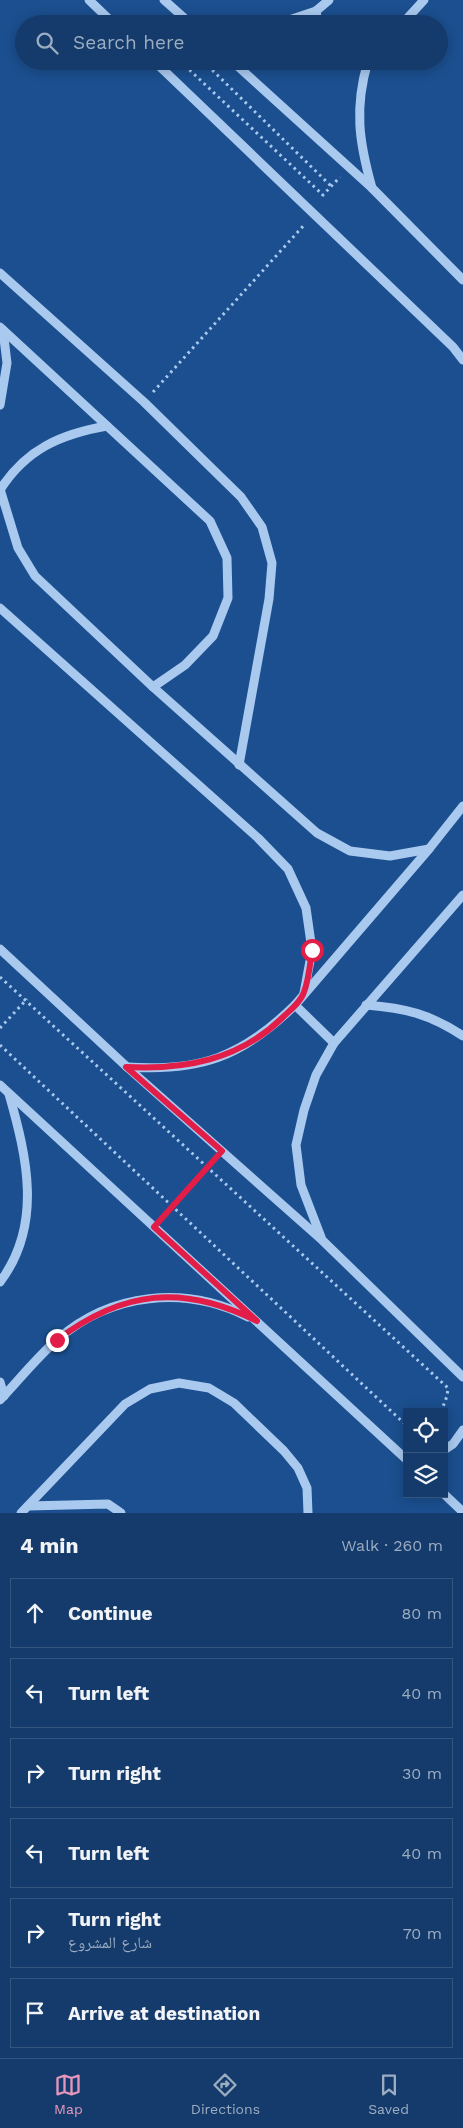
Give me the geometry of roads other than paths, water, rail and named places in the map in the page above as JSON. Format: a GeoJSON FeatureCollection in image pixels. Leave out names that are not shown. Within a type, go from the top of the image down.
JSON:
{"type":"FeatureCollection","features":[{"type":"Feature","properties":{"kind":"street"},"geometry":{"type":"LineString","coordinates":[[89,0],[105,15]]}},
{"type":"Feature","properties":{"kind":"street"},"geometry":{"type":"LineString","coordinates":[[164,0],[183,15]]}},
{"type":"Feature","properties":{"kind":"street"},"geometry":{"type":"LineString","coordinates":[[304,15],[316,11],[329,0]]}},
{"type":"Feature","properties":{"kind":"street"},"geometry":{"type":"LineString","coordinates":[[410,15],[424,0]]}},
{"type":"Feature","properties":{"kind":"street"},"geometry":{"type":"LineString","coordinates":[[316,11],[317,15]]}},
{"type":"Feature","properties":{"kind":"street"},"geometry":{"type":"LineString","coordinates":[[163,70],[453,348],[463,360]]}},
{"type":"Feature","properties":{"kind":"street"},"geometry":{"type":"LineString","coordinates":[[242,70],[372,188],[463,280]]}},
{"type":"Feature","properties":{"kind":"street"},"geometry":{"type":"LineString","coordinates":[[365,70],[359,118],[362,150],[372,188]]}},
{"type":"Feature","properties":{"kind":"street"},"geometry":{"type":"LineString","coordinates":[[0,273],[144,402],[241,497],[262,527],[272,563],[269,599],[240,765]]}},
{"type":"Feature","properties":{"kind":"street"},"geometry":{"type":"LineString","coordinates":[[0,404],[7,363],[2,329]]}},
{"type":"Feature","properties":{"kind":"street"},"geometry":{"type":"LineString","coordinates":[[2,329],[210,522],[226,558],[228,598],[213,636],[185,665],[153,687]]}},
{"type":"Feature","properties":{"kind":"street"},"geometry":{"type":"LineString","coordinates":[[107,426],[77,431],[49,443],[24,460],[1,486],[18,548],[35,576],[153,687],[316,833],[350,851],[390,856],[429,848]]}},
{"type":"Feature","properties":{"kind":"street"},"geometry":{"type":"LineString","coordinates":[[0,608],[258,838],[288,869],[306,908],[310,933],[312,950],[304,993]]}},
{"type":"Feature","properties":{"kind":"street"},"geometry":{"type":"LineString","coordinates":[[126,1067],[158,1069],[181,1067],[219,1058],[248,1045],[273,1027],[295,1005],[463,806]]}},
{"type":"Feature","properties":{"kind":"street"},"geometry":{"type":"LineString","coordinates":[[322,1240],[301,1185],[296,1145],[304,1110],[313,1084],[334,1044],[366,1005],[463,898]]}},
{"type":"Feature","properties":{"kind":"street"},"geometry":{"type":"LineString","coordinates":[[0,950],[126,1067],[322,1240],[463,1377]]}},
{"type":"Feature","properties":{"kind":"street"},"geometry":{"type":"LineString","coordinates":[[295,1005],[334,1044]]}},
{"type":"Feature","properties":{"kind":"street"},"geometry":{"type":"LineString","coordinates":[[366,1005],[401,1008],[434,1018],[463,1036]]}},
{"type":"Feature","properties":{"kind":"street"},"geometry":{"type":"LineString","coordinates":[[0,1085],[403,1456]]}},
{"type":"Feature","properties":{"kind":"street"},"geometry":{"type":"LineString","coordinates":[[0,1282],[17,1250],[25,1222],[28,1194],[27,1165],[9,1094]]}},
{"type":"Feature","properties":{"kind":"street"},"geometry":{"type":"LineString","coordinates":[[2,1398],[57,1340],[78,1324],[102,1311],[128,1302],[154,1298],[198,1300],[233,1309],[257,1321]]}},
{"type":"Feature","properties":{"kind":"street"},"geometry":{"type":"LineString","coordinates":[[0,1382],[2,1398]]}},
{"type":"Feature","properties":{"kind":"street"},"geometry":{"type":"LineString","coordinates":[[21,1513],[125,1404],[150,1389],[179,1383],[209,1388],[234,1403],[284,1451],[298,1468],[307,1488],[308,1513]]}},
{"type":"Feature","properties":{"kind":"street"},"geometry":{"type":"LineString","coordinates":[[448,1447],[453,1444],[463,1430]]}},
{"type":"Feature","properties":{"kind":"street"},"geometry":{"type":"LineString","coordinates":[[448,1498],[463,1512]]}},
{"type":"Feature","properties":{"kind":"street"},"geometry":{"type":"LineString","coordinates":[[28,1506],[108,1504],[121,1513]]}}]}
